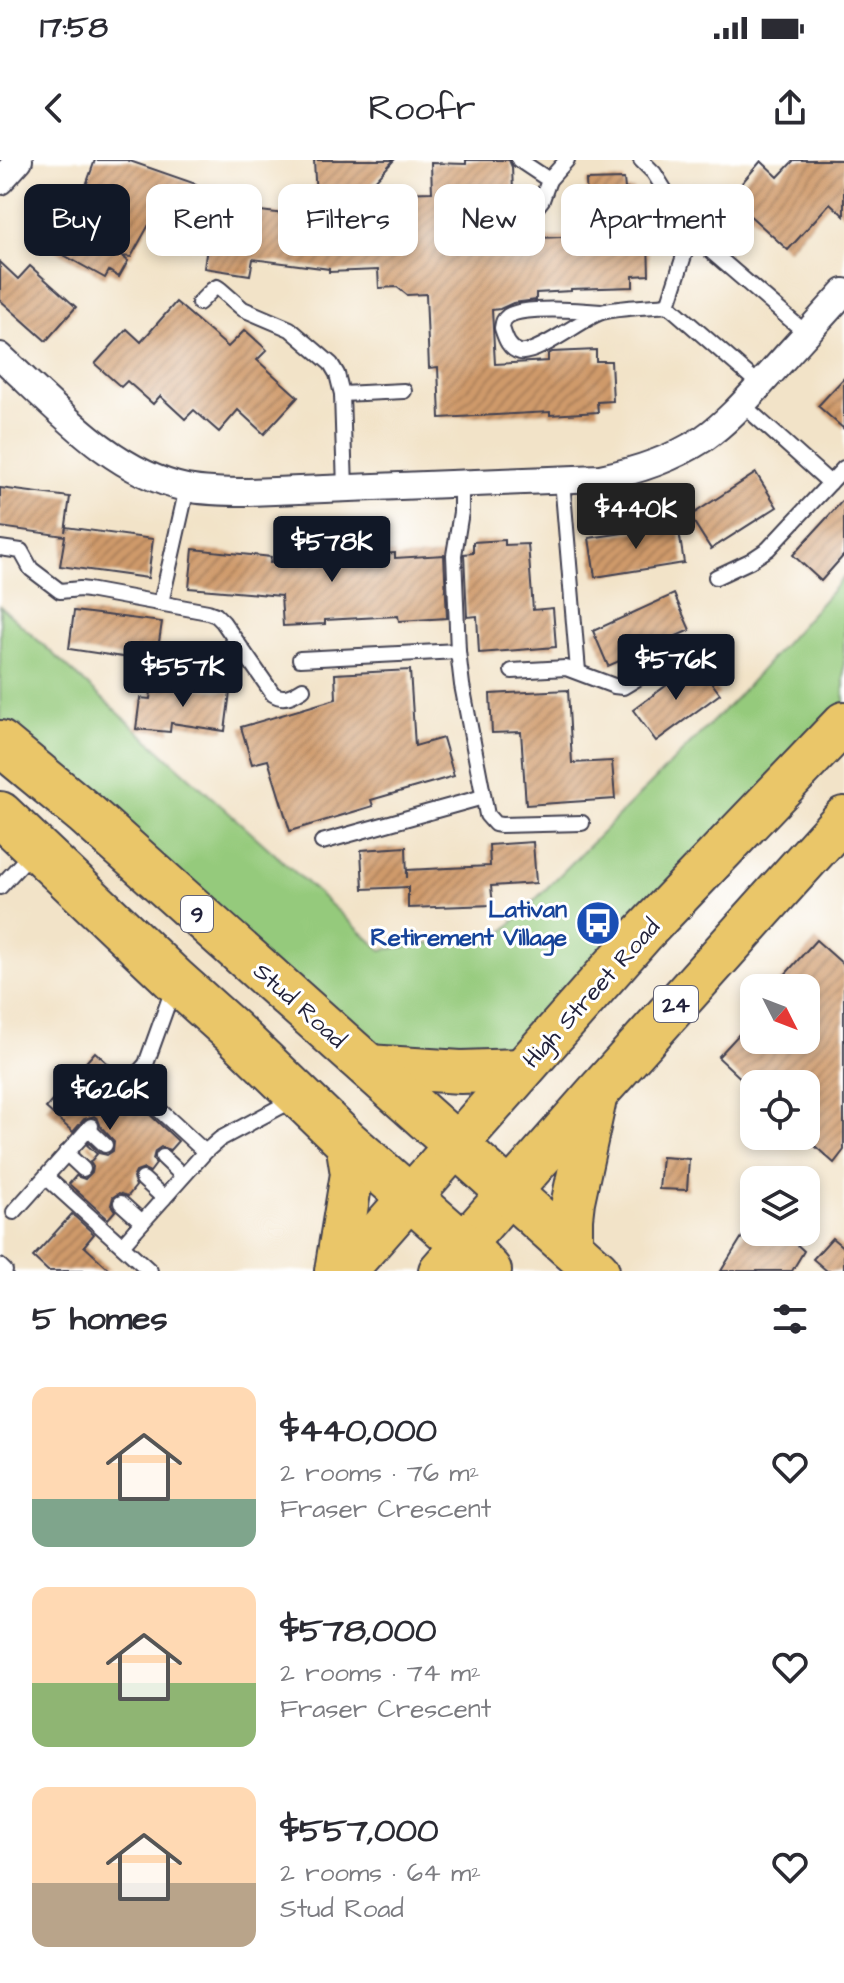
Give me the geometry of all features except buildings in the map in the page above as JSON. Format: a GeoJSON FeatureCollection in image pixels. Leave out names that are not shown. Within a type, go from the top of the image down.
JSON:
{"type":"FeatureCollection","features":[{"type":"Feature","properties":{"kind":"highway","name":"Stud Road"},"geometry":{"type":"LineString","coordinates":[[0,743],[86,814],[584,1259]]}},
{"type":"Feature","properties":{"kind":"highway"},"geometry":{"type":"LineString","coordinates":[[0,814],[410,1198],[464,1262]]}},
{"type":"Feature","properties":{"kind":"main road","name":"High Street Road"},"geometry":{"type":"LineString","coordinates":[[345,1271],[644,932],[844,723]]}},
{"type":"Feature","properties":{"kind":"main road","name":"24"},"geometry":{"type":"LineString","coordinates":[[464,1262],[510,1192],[844,818]]}},
{"type":"Feature","properties":{"kind":"main road"},"geometry":{"type":"LineString","coordinates":[[368,1066],[461,1072],[522,1070]]}},
{"type":"Feature","properties":{"kind":"main road"},"geometry":{"type":"LineString","coordinates":[[584,1259],[571,1218],[596,1094]]}},
{"type":"Feature","properties":{"kind":"main road"},"geometry":{"type":"LineString","coordinates":[[336,1271],[352,1174],[347,1142]]}},
{"type":"Feature","properties":{"kind":"street"},"geometry":{"type":"LineString","coordinates":[[0,181],[19,160]]}},
{"type":"Feature","properties":{"kind":"street"},"geometry":{"type":"LineString","coordinates":[[0,356],[114,456],[159,480],[187,488],[249,492],[600,478],[664,459],[724,423],[844,292]]}},
{"type":"Feature","properties":{"kind":"lane"},"geometry":{"type":"LineString","coordinates":[[519,160],[549,180]]}},
{"type":"Feature","properties":{"kind":"lane"},"geometry":{"type":"LineString","coordinates":[[545,191],[549,180],[567,160]]}},
{"type":"Feature","properties":{"kind":"lane"},"geometry":{"type":"LineString","coordinates":[[641,160],[661,184]]}},
{"type":"Feature","properties":{"kind":"lane"},"geometry":{"type":"LineString","coordinates":[[668,305],[684,256]]}},
{"type":"Feature","properties":{"kind":"lane"},"geometry":{"type":"LineString","coordinates":[[717,256],[807,334]]}},
{"type":"Feature","properties":{"kind":"lane"},"geometry":{"type":"LineString","coordinates":[[199,303],[217,287],[243,309],[290,329],[331,364],[342,394],[345,489]]}},
{"type":"Feature","properties":{"kind":"lane"},"geometry":{"type":"LineString","coordinates":[[601,312],[525,351],[509,345],[502,328],[504,320],[512,314],[560,309],[601,312],[668,305]]}},
{"type":"Feature","properties":{"kind":"lane"},"geometry":{"type":"LineString","coordinates":[[668,305],[830,483]]}},
{"type":"Feature","properties":{"kind":"lane"},"geometry":{"type":"LineString","coordinates":[[342,394],[404,391]]}},
{"type":"Feature","properties":{"kind":"lane"},"geometry":{"type":"LineString","coordinates":[[716,577],[768,549],[844,468]]}},
{"type":"Feature","properties":{"kind":"lane"},"geometry":{"type":"LineString","coordinates":[[562,480],[578,671]]}},
{"type":"Feature","properties":{"kind":"lane"},"geometry":{"type":"LineString","coordinates":[[461,484],[461,512],[454,555],[458,651],[487,815],[495,824],[582,823]]}},
{"type":"Feature","properties":{"kind":"lane"},"geometry":{"type":"LineString","coordinates":[[161,603],[187,488]]}},
{"type":"Feature","properties":{"kind":"lane"},"geometry":{"type":"LineString","coordinates":[[0,548],[21,551],[31,569],[60,591],[80,589],[216,615],[276,697],[290,697],[303,689]]}},
{"type":"Feature","properties":{"kind":"lane"},"geometry":{"type":"LineString","coordinates":[[300,659],[458,651]]}},
{"type":"Feature","properties":{"kind":"lane"},"geometry":{"type":"LineString","coordinates":[[512,671],[559,668],[578,671],[623,687],[668,660]]}},
{"type":"Feature","properties":{"kind":"lane"},"geometry":{"type":"LineString","coordinates":[[322,842],[483,797]]}},
{"type":"Feature","properties":{"kind":"lane"},"geometry":{"type":"LineString","coordinates":[[0,887],[36,847]]}},
{"type":"Feature","properties":{"kind":"lane"},"geometry":{"type":"LineString","coordinates":[[176,981],[146,1064],[128,1085],[205,1152]]}},
{"type":"Feature","properties":{"kind":"lane"},"geometry":{"type":"LineString","coordinates":[[122,1245],[220,1139],[300,1097]]}},
{"type":"Feature","properties":{"kind":"lane"},"geometry":{"type":"LineString","coordinates":[[14,1212],[90,1128],[105,1145]]}},
{"type":"Feature","properties":{"kind":"lane"},"geometry":{"type":"LineString","coordinates":[[66,1153],[83,1169]]}},
{"type":"Feature","properties":{"kind":"lane"},"geometry":{"type":"LineString","coordinates":[[163,1157],[183,1176]]}},
{"type":"Feature","properties":{"kind":"lane"},"geometry":{"type":"LineString","coordinates":[[46,1177],[150,1271]]}},
{"type":"Feature","properties":{"kind":"lane"},"geometry":{"type":"LineString","coordinates":[[143,1179],[164,1198]]}},
{"type":"Feature","properties":{"kind":"lane"},"geometry":{"type":"LineString","coordinates":[[121,1203],[142,1222]]}},
{"type":"Feature","properties":{"kind":"lane"},"geometry":{"type":"LineString","coordinates":[[0,1266],[5,1271]]}},
{"type":"Feature","properties":{"kind":"green space"},"geometry":{"type":"Polygon","coordinates":[[[844,577],[844,723],[522,1070],[368,1066],[0,743],[0,606],[381,950],[501,934],[736,698],[844,577]]]}},
{"type":"Feature","properties":{"kind":"place","name":"Lativan Retirement Village"},"geometry":{"type":"Point","coordinates":[598,923]}}]}
